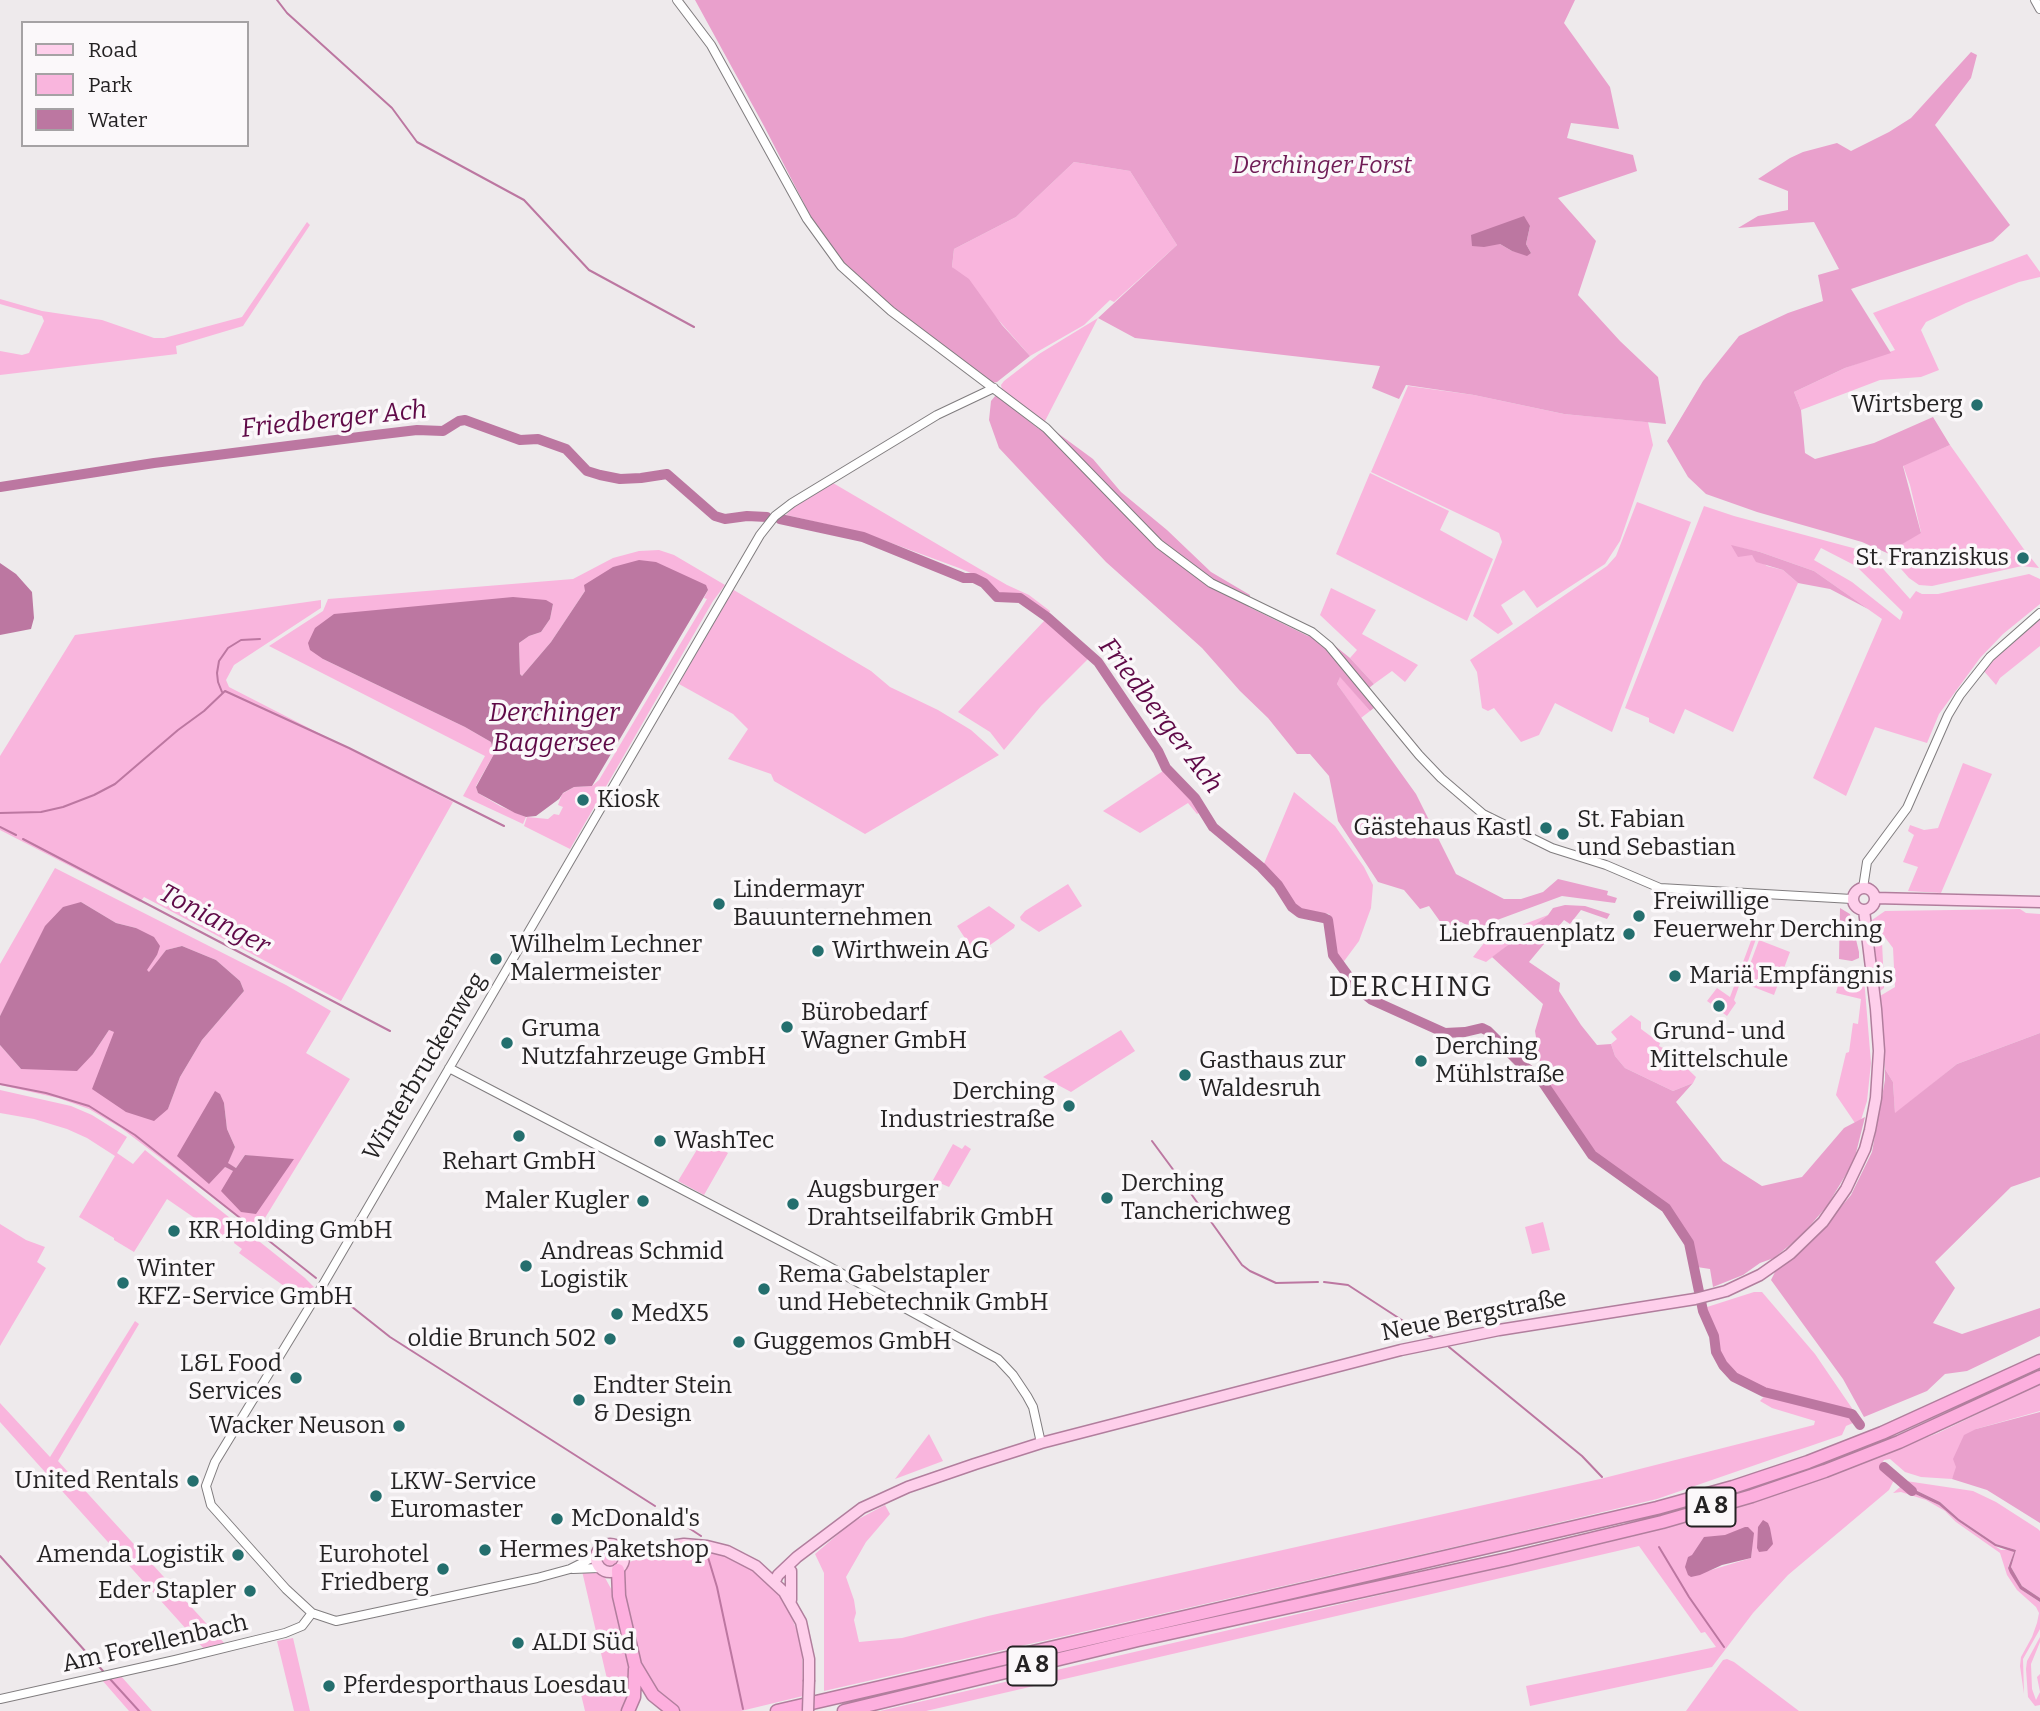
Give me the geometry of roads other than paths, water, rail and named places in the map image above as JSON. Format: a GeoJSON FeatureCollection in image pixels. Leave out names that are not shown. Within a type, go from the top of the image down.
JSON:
{"type":"FeatureCollection","features":[{"type":"Feature","properties":{"kind":"highway","name":"A 8"},"geometry":{"type":"LineString","coordinates":[[777,1711],[1657,1508],[1733,1487],[1808,1462],[1906,1423],[2040,1361]]}},
{"type":"Feature","properties":{"kind":"highway","name":"A 8"},"geometry":{"type":"LineString","coordinates":[[844,1711],[1138,1640],[1508,1559],[1662,1522],[1752,1496],[1862,1456],[2040,1377]]}},
{"type":"Feature","properties":{"kind":"highway"},"geometry":{"type":"LineString","coordinates":[[612,1568],[635,1665],[635,1690],[628,1711]]}},
{"type":"Feature","properties":{"kind":"highway"},"geometry":{"type":"LineString","coordinates":[[635,1665],[653,1695],[673,1711]]}},
{"type":"Feature","properties":{"kind":"main road"},"geometry":{"type":"LineString","coordinates":[[1863,888],[1871,891],[1875,898],[1872,906],[1864,910],[1856,907],[1852,899],[1856,891],[1863,888]]}},
{"type":"Feature","properties":{"kind":"main road"},"geometry":{"type":"LineString","coordinates":[[1875,898],[2040,902]]}},
{"type":"Feature","properties":{"kind":"main road","name":"Neue Bergstraße"},"geometry":{"type":"LineString","coordinates":[[775,1581],[783,1580],[791,1567],[816,1543],[862,1508],[936,1476],[1041,1444],[1401,1350],[1499,1330],[1695,1299],[1726,1291],[1760,1275],[1790,1254],[1823,1222],[1846,1189],[1865,1149],[1876,1098],[1879,1051],[1864,910]]}},
{"type":"Feature","properties":{"kind":"main road"},"geometry":{"type":"LineString","coordinates":[[612,1568],[596,1556],[600,1548],[608,1544],[621,1549],[650,1549],[684,1544],[707,1546],[727,1551],[756,1566],[775,1581],[791,1603],[805,1636],[809,1659],[808,1711]]}},
{"type":"Feature","properties":{"kind":"main road"},"geometry":{"type":"LineString","coordinates":[[612,1568],[621,1549]]}},
{"type":"Feature","properties":{"kind":"main road"},"geometry":{"type":"LineString","coordinates":[[612,1568],[650,1549]]}},
{"type":"Feature","properties":{"kind":"main road"},"geometry":{"type":"LineString","coordinates":[[756,1566],[791,1567],[791,1603]]}},
{"type":"Feature","properties":{"kind":"street"},"geometry":{"type":"LineString","coordinates":[[677,0],[698,24],[733,80],[807,219],[830,254],[870,294],[1046,428],[1159,544],[1211,583],[1312,632],[1329,646],[1419,755],[1483,814],[1552,848],[1606,865],[1660,888],[1852,899]]}},
{"type":"Feature","properties":{"kind":"street"},"geometry":{"type":"LineString","coordinates":[[2035,0],[2040,9]]}},
{"type":"Feature","properties":{"kind":"street","name":"Winterbruckenweg"},"geometry":{"type":"LineString","coordinates":[[312,1613],[281,1583],[211,1505],[206,1486],[209,1474],[321,1288],[730,585],[770,521],[792,503],[937,415],[994,388]]}},
{"type":"Feature","properties":{"kind":"street"},"geometry":{"type":"LineString","coordinates":[[1863,888],[1867,862],[1907,808],[1948,715],[1960,695],[1990,657],[2040,613]]}},
{"type":"Feature","properties":{"kind":"street"},"geometry":{"type":"LineString","coordinates":[[449,1068],[817,1260],[998,1359],[1013,1375],[1033,1407],[1041,1444]]}},
{"type":"Feature","properties":{"kind":"street"},"geometry":{"type":"LineString","coordinates":[[570,1569],[596,1556]]}},
{"type":"Feature","properties":{"kind":"street"},"geometry":{"type":"LineString","coordinates":[[312,1613],[336,1621],[352,1619],[570,1569],[612,1568]]}},
{"type":"Feature","properties":{"kind":"street","name":"Am Forellenbach"},"geometry":{"type":"LineString","coordinates":[[0,1699],[285,1633],[302,1626],[312,1613]]}},
{"type":"Feature","properties":{"kind":"water"},"geometry":{"type":"Polygon","coordinates":[[[1524,216],[1530,226],[1526,244],[1531,253],[1527,256],[1500,244],[1472,246],[1471,235],[1524,216]]]}},
{"type":"Feature","properties":{"kind":"water","name":"Derchinger Baggersee"},"geometry":{"type":"Polygon","coordinates":[[[639,560],[656,562],[706,585],[708,590],[592,786],[574,787],[536,816],[526,817],[515,813],[478,793],[476,787],[494,754],[491,742],[323,659],[310,650],[308,643],[315,628],[334,614],[513,597],[546,600],[553,604],[550,619],[541,632],[519,643],[522,676],[551,642],[585,591],[584,585],[613,567],[639,560]]]}},
{"type":"Feature","properties":{"kind":"water"},"geometry":{"type":"Polygon","coordinates":[[[0,563],[16,574],[32,592],[34,618],[31,629],[0,635],[0,563]]]}},
{"type":"Feature","properties":{"kind":"water"},"geometry":{"type":"Polygon","coordinates":[[[81,902],[116,923],[136,928],[154,937],[160,946],[147,970],[149,972],[166,950],[182,946],[216,960],[240,981],[244,991],[202,1040],[180,1077],[168,1109],[154,1121],[126,1112],[92,1089],[114,1032],[109,1030],[93,1054],[77,1071],[21,1069],[0,1045],[0,1016],[45,926],[63,907],[81,902]]]}},
{"type":"Feature","properties":{"kind":"water"},"geometry":{"type":"Polygon","coordinates":[[[215,1091],[220,1094],[224,1103],[227,1129],[235,1147],[228,1163],[236,1168],[245,1155],[294,1159],[256,1214],[241,1212],[221,1191],[233,1171],[225,1167],[209,1184],[177,1156],[215,1091]]]}},
{"type":"Feature","properties":{"kind":"water"},"geometry":{"type":"Polygon","coordinates":[[[1903,1484],[1940,1502],[1959,1519],[1996,1544],[2016,1550],[2011,1567],[2022,1586],[2040,1598],[2040,1602],[2020,1589],[2010,1573],[2008,1568],[2014,1552],[1995,1546],[1939,1505],[1900,1487],[1903,1484]]]}},
{"type":"Feature","properties":{"kind":"water"},"geometry":{"type":"Polygon","coordinates":[[[1763,1520],[1768,1523],[1773,1544],[1767,1551],[1759,1552],[1758,1527],[1763,1520]]]}},
{"type":"Feature","properties":{"kind":"water"},"geometry":{"type":"Polygon","coordinates":[[[1745,1527],[1754,1533],[1751,1558],[1722,1565],[1700,1575],[1688,1575],[1685,1567],[1688,1557],[1704,1537],[1725,1535],[1745,1527]]]}},
{"type":"Feature","properties":{"kind":"waterway"},"geometry":{"type":"LineString","coordinates":[[277,0],[287,13],[392,108],[417,142],[524,200],[589,270],[694,327]]}},
{"type":"Feature","properties":{"kind":"waterway","name":"Friedberger Ach"},"geometry":{"type":"LineString","coordinates":[[0,487],[154,463],[375,435],[417,430],[443,431],[465,420],[520,440],[538,439],[566,449],[587,471],[600,475],[620,479],[667,474],[715,516],[725,519],[767,517]]}},
{"type":"Feature","properties":{"kind":"waterway","name":"Friedberger Ach"},"geometry":{"type":"LineString","coordinates":[[780,519],[863,537],[964,578],[974,578],[984,583],[997,597],[1020,598],[1047,617],[1098,662],[1158,751],[1166,768],[1195,798],[1213,827],[1261,867],[1278,885],[1292,907],[1300,913],[1328,920],[1333,955],[1357,988],[1372,1000],[1445,1033],[1482,1028],[1488,1031],[1520,1063],[1539,1077],[1592,1155],[1666,1208],[1689,1243],[1703,1311],[1714,1336],[1716,1352],[1734,1377],[1764,1392],[1852,1414],[1860,1425]]}},
{"type":"Feature","properties":{"kind":"waterway"},"geometry":{"type":"LineString","coordinates":[[222,692],[217,673],[219,661],[228,648],[241,640],[260,639]]}},
{"type":"Feature","properties":{"kind":"waterway"},"geometry":{"type":"LineString","coordinates":[[0,813],[41,812],[63,807],[115,784],[225,691],[349,748],[504,826]]}},
{"type":"Feature","properties":{"kind":"waterway"},"geometry":{"type":"LineString","coordinates":[[0,827],[16,835]]}},
{"type":"Feature","properties":{"kind":"waterway","name":"Tonianger"},"geometry":{"type":"LineString","coordinates":[[23,839],[390,1031]]}},
{"type":"Feature","properties":{"kind":"waterway"},"geometry":{"type":"LineString","coordinates":[[0,1084],[46,1093],[89,1106],[135,1135],[316,1278]]}},
{"type":"Feature","properties":{"kind":"waterway"},"geometry":{"type":"LineString","coordinates":[[1152,1141],[1183,1183]]}},
{"type":"Feature","properties":{"kind":"waterway"},"geometry":{"type":"LineString","coordinates":[[1189,1191],[1242,1265],[1250,1271],[1276,1283],[1318,1282]]}},
{"type":"Feature","properties":{"kind":"waterway"},"geometry":{"type":"LineString","coordinates":[[1324,1282],[1348,1285],[1432,1337]]}},
{"type":"Feature","properties":{"kind":"waterway"},"geometry":{"type":"LineString","coordinates":[[332,1291],[390,1337],[655,1506]]}},
{"type":"Feature","properties":{"kind":"waterway"},"geometry":{"type":"LineString","coordinates":[[1449,1347],[1582,1456],[1602,1477]]}},
{"type":"Feature","properties":{"kind":"waterway","name":"Friedberger Ach"},"geometry":{"type":"LineString","coordinates":[[1884,1467],[1912,1491]]}},
{"type":"Feature","properties":{"kind":"waterway"},"geometry":{"type":"LineString","coordinates":[[666,1513],[701,1536]]}},
{"type":"Feature","properties":{"kind":"waterway"},"geometry":{"type":"LineString","coordinates":[[1659,1547],[1724,1647]]}},
{"type":"Feature","properties":{"kind":"waterway"},"geometry":{"type":"LineString","coordinates":[[707,1554],[717,1587],[743,1709]]}},
{"type":"Feature","properties":{"kind":"waterway"},"geometry":{"type":"LineString","coordinates":[[0,1556],[103,1671]]}},
{"type":"Feature","properties":{"kind":"waterway"},"geometry":{"type":"LineString","coordinates":[[110,1679],[139,1711]]}},
{"type":"Feature","properties":{"kind":"place","name":"Wirtsberg"},"geometry":{"type":"Point","coordinates":[1977,405]}},
{"type":"Feature","properties":{"kind":"place","name":"St. Franziskus"},"geometry":{"type":"Point","coordinates":[2023,558]}},
{"type":"Feature","properties":{"kind":"place","name":"Kiosk"},"geometry":{"type":"Point","coordinates":[583,800]}},
{"type":"Feature","properties":{"kind":"place","name":"Gästehaus Kastl"},"geometry":{"type":"Point","coordinates":[1546,828]}},
{"type":"Feature","properties":{"kind":"place","name":"St. Fabian und Sebastian"},"geometry":{"type":"Point","coordinates":[1563,834]}},
{"type":"Feature","properties":{"kind":"place","name":"Lindermayr Bauunternehmen"},"geometry":{"type":"Point","coordinates":[719,904]}},
{"type":"Feature","properties":{"kind":"place","name":"Freiwillige Feuerwehr Derching"},"geometry":{"type":"Point","coordinates":[1639,916]}},
{"type":"Feature","properties":{"kind":"place","name":"Liebfrauenplatz"},"geometry":{"type":"Point","coordinates":[1629,934]}},
{"type":"Feature","properties":{"kind":"place","name":"Wirthwein AG"},"geometry":{"type":"Point","coordinates":[818,951]}},
{"type":"Feature","properties":{"kind":"place","name":"Wilhelm Lechner Malermeister"},"geometry":{"type":"Point","coordinates":[496,959]}},
{"type":"Feature","properties":{"kind":"place","name":"Mariä Empfängnis"},"geometry":{"type":"Point","coordinates":[1675,976]}},
{"type":"Feature","properties":{"kind":"place","name":"Grund- und Mittelschule"},"geometry":{"type":"Point","coordinates":[1719,1006]}},
{"type":"Feature","properties":{"kind":"place","name":"Bürobedarf Wagner GmbH"},"geometry":{"type":"Point","coordinates":[787,1027]}},
{"type":"Feature","properties":{"kind":"place","name":"Gruma Nutzfahrzeuge GmbH"},"geometry":{"type":"Point","coordinates":[507,1043]}},
{"type":"Feature","properties":{"kind":"place","name":"Derching Mühlstraße"},"geometry":{"type":"Point","coordinates":[1421,1061]}},
{"type":"Feature","properties":{"kind":"place","name":"Gasthaus zur Waldesruh"},"geometry":{"type":"Point","coordinates":[1185,1075]}},
{"type":"Feature","properties":{"kind":"place","name":"Derching Industriestraße"},"geometry":{"type":"Point","coordinates":[1069,1106]}},
{"type":"Feature","properties":{"kind":"place","name":"Rehart GmbH"},"geometry":{"type":"Point","coordinates":[519,1136]}},
{"type":"Feature","properties":{"kind":"place","name":"WashTec"},"geometry":{"type":"Point","coordinates":[660,1141]}},
{"type":"Feature","properties":{"kind":"place","name":"Derching Tancherichweg"},"geometry":{"type":"Point","coordinates":[1107,1198]}},
{"type":"Feature","properties":{"kind":"place","name":"Maler Kugler"},"geometry":{"type":"Point","coordinates":[643,1201]}},
{"type":"Feature","properties":{"kind":"place","name":"Augsburger Drahtseilfabrik GmbH"},"geometry":{"type":"Point","coordinates":[793,1204]}},
{"type":"Feature","properties":{"kind":"place","name":"KR Holding GmbH"},"geometry":{"type":"Point","coordinates":[174,1231]}},
{"type":"Feature","properties":{"kind":"place","name":"Andreas Schmid Logistik"},"geometry":{"type":"Point","coordinates":[526,1266]}},
{"type":"Feature","properties":{"kind":"place","name":"Winter KFZ-Service GmbH"},"geometry":{"type":"Point","coordinates":[123,1283]}},
{"type":"Feature","properties":{"kind":"place","name":"Rema Gabelstapler und Hebetechnik GmbH"},"geometry":{"type":"Point","coordinates":[764,1289]}},
{"type":"Feature","properties":{"kind":"place","name":"MedX5"},"geometry":{"type":"Point","coordinates":[617,1314]}},
{"type":"Feature","properties":{"kind":"place","name":"oldie Brunch 502"},"geometry":{"type":"Point","coordinates":[610,1339]}},
{"type":"Feature","properties":{"kind":"place","name":"Guggemos GmbH"},"geometry":{"type":"Point","coordinates":[739,1342]}},
{"type":"Feature","properties":{"kind":"place","name":"L&L Food Services"},"geometry":{"type":"Point","coordinates":[296,1378]}},
{"type":"Feature","properties":{"kind":"place","name":"Endter Stein & Design"},"geometry":{"type":"Point","coordinates":[579,1400]}},
{"type":"Feature","properties":{"kind":"place","name":"Wacker Neuson"},"geometry":{"type":"Point","coordinates":[399,1426]}},
{"type":"Feature","properties":{"kind":"place","name":"United Rentals"},"geometry":{"type":"Point","coordinates":[193,1481]}},
{"type":"Feature","properties":{"kind":"place","name":"LKW-Service Euromaster"},"geometry":{"type":"Point","coordinates":[376,1496]}},
{"type":"Feature","properties":{"kind":"place","name":"McDonald's"},"geometry":{"type":"Point","coordinates":[557,1519]}},
{"type":"Feature","properties":{"kind":"place","name":"Hermes Paketshop"},"geometry":{"type":"Point","coordinates":[485,1550]}},
{"type":"Feature","properties":{"kind":"place","name":"Amenda Logistik"},"geometry":{"type":"Point","coordinates":[238,1555]}},
{"type":"Feature","properties":{"kind":"place","name":"Eurohotel Friedberg"},"geometry":{"type":"Point","coordinates":[443,1569]}},
{"type":"Feature","properties":{"kind":"place","name":"Eder Stapler"},"geometry":{"type":"Point","coordinates":[250,1591]}},
{"type":"Feature","properties":{"kind":"place","name":"ALDI Süd"},"geometry":{"type":"Point","coordinates":[518,1643]}},
{"type":"Feature","properties":{"kind":"place","name":"Pferdesporthaus Loesdau"},"geometry":{"type":"Point","coordinates":[329,1686]}},
{"type":"Feature","properties":{"kind":"district","name":"DERCHING"},"geometry":{"type":"Point","coordinates":[1411,988]}},
{"type":"Feature","properties":{"kind":"park label","name":"Derchinger Forst"},"geometry":{"type":"Point","coordinates":[1322,166]}}]}
